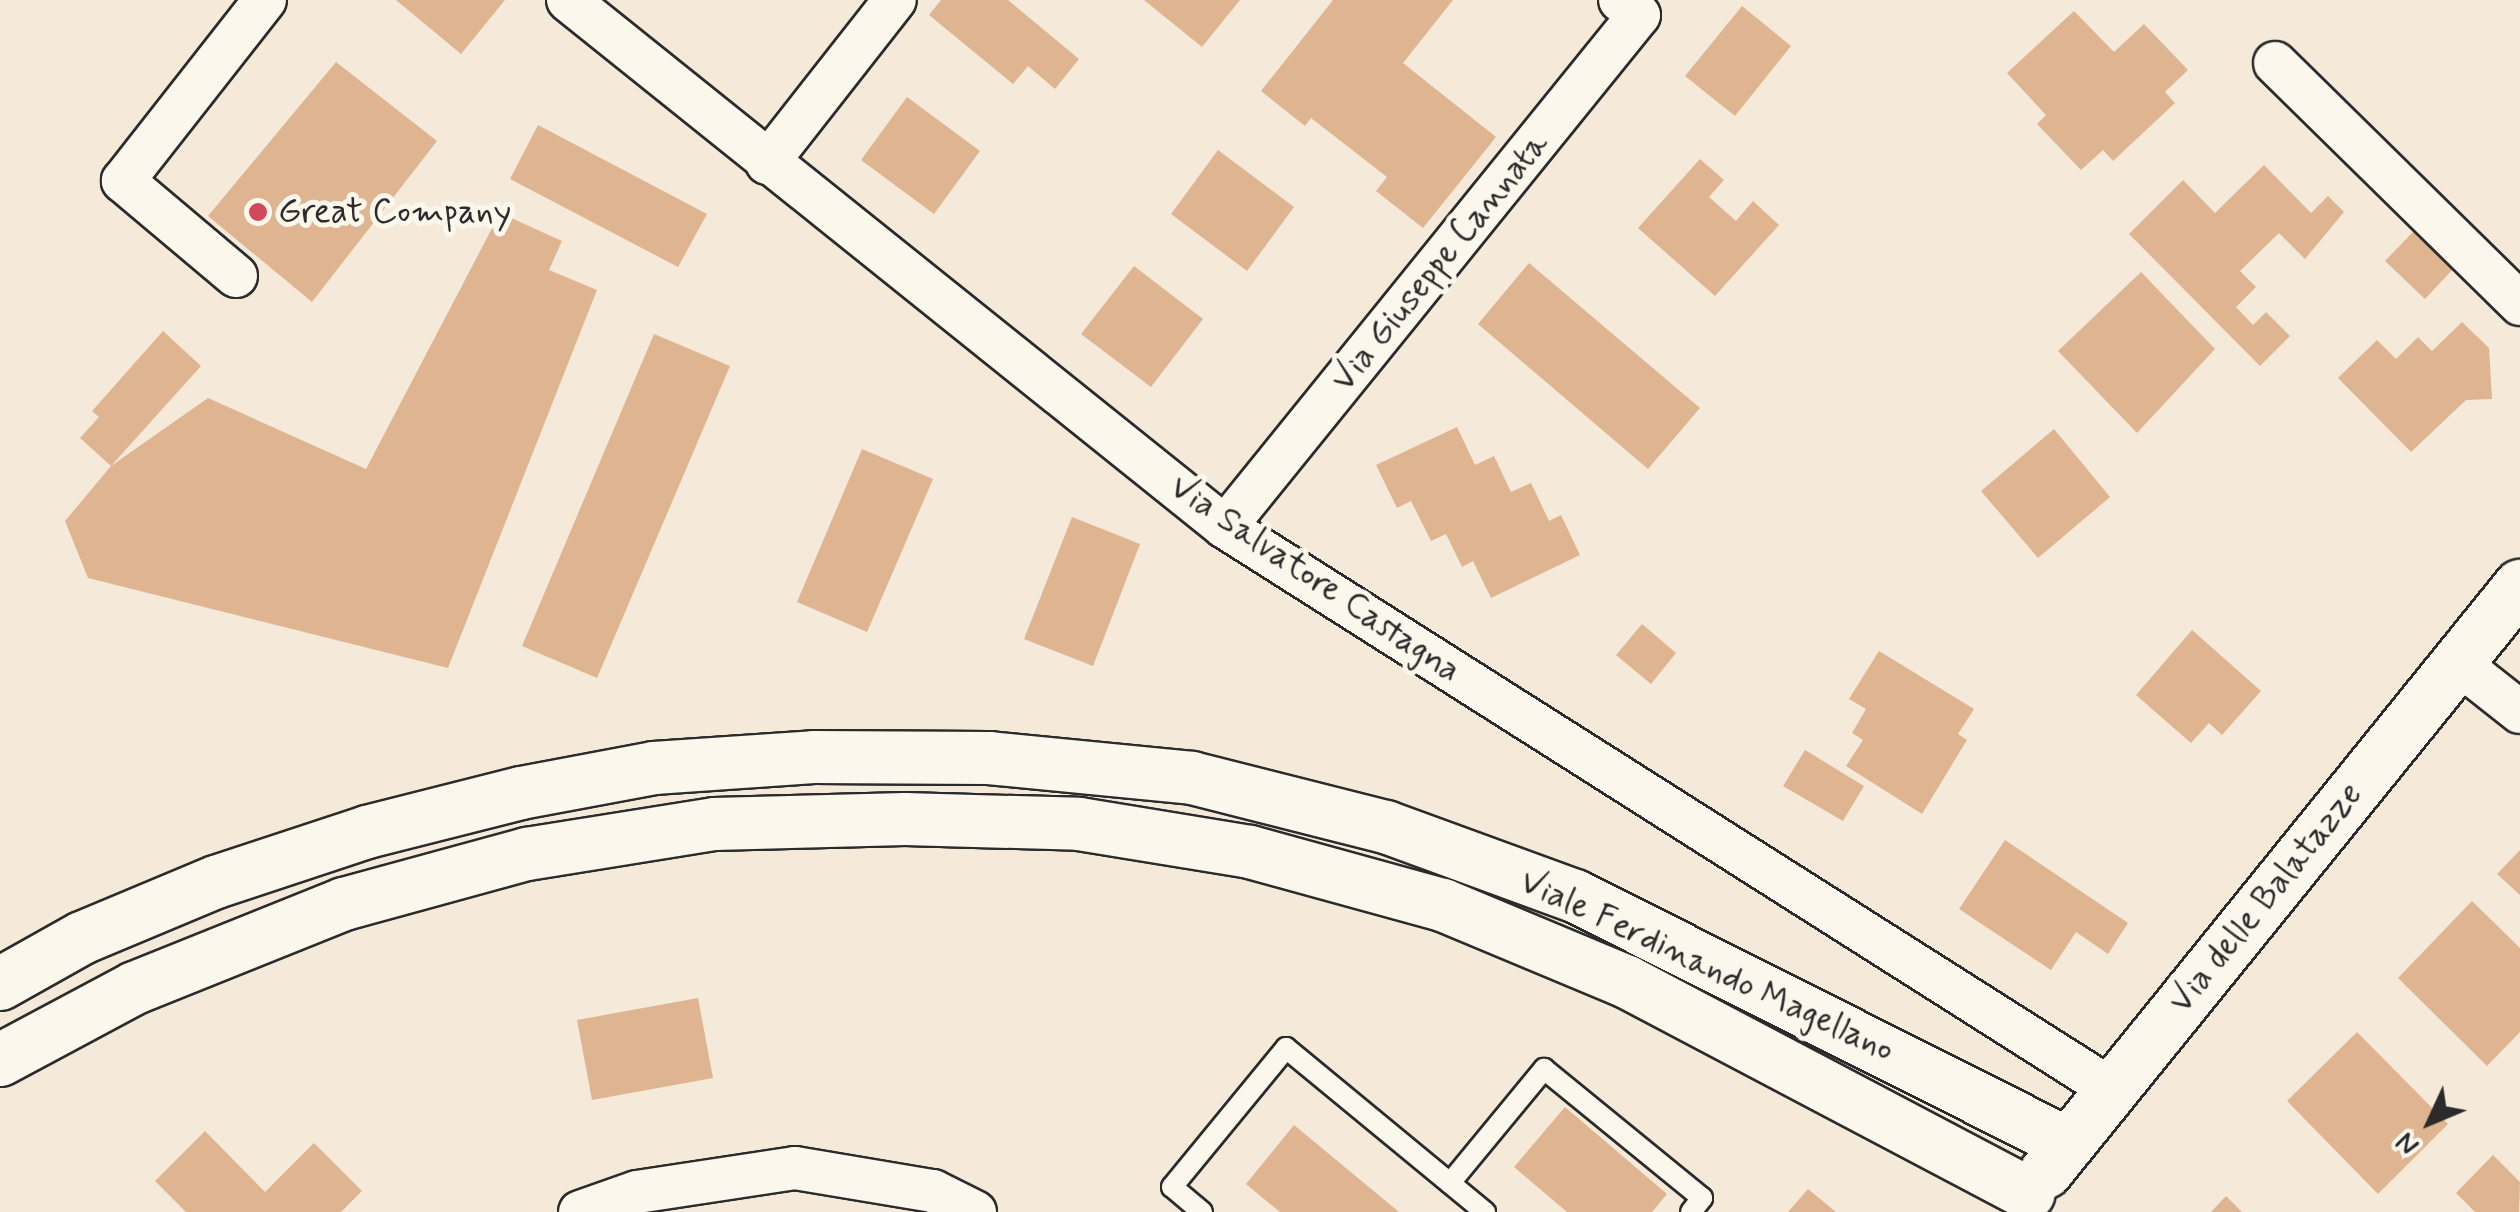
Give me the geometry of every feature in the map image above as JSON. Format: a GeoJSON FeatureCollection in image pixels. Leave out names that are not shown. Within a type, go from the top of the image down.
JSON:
{"type":"FeatureCollection","features":[{"type":"Feature","properties":{"kind":"street"},"geometry":{"type":"LineString","coordinates":[[236,276],[123,181],[265,0]]}},
{"type":"Feature","properties":{"kind":"street","name":"Via Salvatore Castagna"},"geometry":{"type":"LineString","coordinates":[[568,0],[1225,527],[2111,1089]]}},
{"type":"Feature","properties":{"kind":"street"},"geometry":{"type":"LineString","coordinates":[[767,162],[896,0]]}},
{"type":"Feature","properties":{"kind":"street","name":"Via Giuseppe Cannata"},"geometry":{"type":"LineString","coordinates":[[1225,527],[1639,15],[1620,0]]}},
{"type":"Feature","properties":{"kind":"street"},"geometry":{"type":"LineString","coordinates":[[2275,63],[2520,304]]}},
{"type":"Feature","properties":{"kind":"street","name":"Via delle Balatazze"},"geometry":{"type":"LineString","coordinates":[[2022,1203],[2520,586]]}},
{"type":"Feature","properties":{"kind":"street"},"geometry":{"type":"LineString","coordinates":[[2458,663],[2520,712]]}},
{"type":"Feature","properties":{"kind":"street","name":"Viale Ferdinando Magellano"},"geometry":{"type":"LineString","coordinates":[[0,984],[82,938],[216,882],[367,832],[521,793],[654,768],[814,757],[989,758],[1192,778],[1386,826],[1575,896],[2068,1144]]}},
{"type":"Feature","properties":{"kind":"street","name":"Viale Ferdinando Magellano"},"geometry":{"type":"LineString","coordinates":[[0,1060],[135,988],[344,904],[527,854],[714,824],[905,819],[1079,824],[1250,852],[1443,904],[1627,982],[2022,1203]]}},
{"type":"Feature","properties":{"kind":"street"},"geometry":{"type":"LineString","coordinates":[[580,1212],[637,1192],[721,1195],[795,1168],[862,1174],[933,1190],[975,1212]]}},
{"type":"Feature","properties":{"kind":"lane"},"geometry":{"type":"LineString","coordinates":[[1202,1212],[1172,1187],[1286,1048],[1486,1212]]}},
{"type":"Feature","properties":{"kind":"lane"},"geometry":{"type":"LineString","coordinates":[[1450,1183],[1544,1069],[1702,1198],[1691,1212]]}},
{"type":"Feature","properties":{"kind":"building"},"geometry":{"type":"Polygon","coordinates":[[[396,0],[505,0],[461,54],[396,0]]]}},
{"type":"Feature","properties":{"kind":"building"},"geometry":{"type":"Polygon","coordinates":[[[941,0],[1008,0],[1079,59],[1055,89],[1028,66],[1013,84],[929,15],[941,0]]]}},
{"type":"Feature","properties":{"kind":"building"},"geometry":{"type":"Polygon","coordinates":[[[1144,0],[1240,0],[1202,47],[1144,0]]]}},
{"type":"Feature","properties":{"kind":"building"},"geometry":{"type":"Polygon","coordinates":[[[1333,0],[1453,0],[1403,63],[1496,137],[1423,228],[1376,191],[1387,177],[1311,118],[1305,126],[1261,91],[1333,0]]]}},
{"type":"Feature","properties":{"kind":"building"},"geometry":{"type":"Polygon","coordinates":[[[1742,6],[1791,46],[1735,116],[1685,76],[1742,6]]]}},
{"type":"Feature","properties":{"kind":"building"},"geometry":{"type":"Polygon","coordinates":[[[2074,11],[2114,52],[2144,24],[2188,70],[2165,92],[2175,103],[2113,161],[2103,150],[2081,170],[2037,124],[2046,115],[2007,73],[2074,11]]]}},
{"type":"Feature","properties":{"kind":"building"},"geometry":{"type":"Polygon","coordinates":[[[336,62],[437,141],[312,302],[208,216],[336,62]]]}},
{"type":"Feature","properties":{"kind":"building"},"geometry":{"type":"Polygon","coordinates":[[[907,97],[980,151],[934,214],[861,160],[907,97]]]}},
{"type":"Feature","properties":{"kind":"building"},"geometry":{"type":"Polygon","coordinates":[[[538,125],[707,214],[678,267],[510,179],[538,125]]]}},
{"type":"Feature","properties":{"kind":"building"},"geometry":{"type":"Polygon","coordinates":[[[1218,150],[1294,207],[1247,271],[1171,214],[1218,150]]]}},
{"type":"Feature","properties":{"kind":"building"},"geometry":{"type":"Polygon","coordinates":[[[1700,159],[1724,180],[1709,197],[1736,221],[1753,201],[1779,225],[1715,296],[1638,228],[1700,159]]]}},
{"type":"Feature","properties":{"kind":"building"},"geometry":{"type":"Polygon","coordinates":[[[2264,165],[2311,213],[2328,196],[2344,212],[2305,259],[2279,233],[2240,271],[2256,287],[2236,307],[2253,325],[2266,312],[2290,336],[2260,366],[2129,234],[2183,180],[2215,213],[2264,165]]]}},
{"type":"Feature","properties":{"kind":"building"},"geometry":{"type":"Polygon","coordinates":[[[500,213],[562,241],[549,270],[597,290],[448,668],[88,578],[65,521],[111,466],[208,398],[366,469],[500,213]]]}},
{"type":"Feature","properties":{"kind":"building"},"geometry":{"type":"Polygon","coordinates":[[[2413,232],[2453,269],[2425,299],[2385,261],[2413,232]]]}},
{"type":"Feature","properties":{"kind":"building"},"geometry":{"type":"Polygon","coordinates":[[[1529,263],[1700,408],[1648,469],[1478,324],[1529,263]]]}},
{"type":"Feature","properties":{"kind":"building"},"geometry":{"type":"Polygon","coordinates":[[[1134,266],[1203,319],[1151,387],[1081,334],[1134,266]]]}},
{"type":"Feature","properties":{"kind":"building"},"geometry":{"type":"Polygon","coordinates":[[[2141,272],[2215,349],[2137,433],[2058,351],[2141,272]]]}},
{"type":"Feature","properties":{"kind":"building"},"geometry":{"type":"Polygon","coordinates":[[[2462,322],[2489,348],[2492,399],[2466,400],[2411,452],[2338,378],[2377,340],[2396,359],[2418,337],[2432,351],[2462,322]]]}},
{"type":"Feature","properties":{"kind":"building"},"geometry":{"type":"Polygon","coordinates":[[[163,331],[201,366],[111,466],[80,438],[99,417],[92,411],[163,331]]]}},
{"type":"Feature","properties":{"kind":"building"},"geometry":{"type":"Polygon","coordinates":[[[654,334],[730,366],[597,678],[522,646],[654,334]]]}},
{"type":"Feature","properties":{"kind":"building"},"geometry":{"type":"Polygon","coordinates":[[[1457,427],[1475,465],[1494,456],[1511,492],[1531,483],[1549,521],[1561,515],[1580,555],[1491,598],[1473,561],[1462,567],[1446,534],[1431,541],[1411,501],[1397,508],[1376,465],[1457,427]]]}},
{"type":"Feature","properties":{"kind":"building"},"geometry":{"type":"Polygon","coordinates":[[[2054,429],[2110,497],[2038,558],[1981,491],[2054,429]]]}},
{"type":"Feature","properties":{"kind":"building"},"geometry":{"type":"Polygon","coordinates":[[[862,449],[933,479],[867,632],[797,602],[862,449]]]}},
{"type":"Feature","properties":{"kind":"building"},"geometry":{"type":"Polygon","coordinates":[[[1072,517],[1140,544],[1093,666],[1024,639],[1072,517]]]}},
{"type":"Feature","properties":{"kind":"building"},"geometry":{"type":"Polygon","coordinates":[[[1642,624],[1676,653],[1651,684],[1616,655],[1642,624]]]}},
{"type":"Feature","properties":{"kind":"building"},"geometry":{"type":"Polygon","coordinates":[[[2192,630],[2261,691],[2222,735],[2209,723],[2191,743],[2136,695],[2192,630]]]}},
{"type":"Feature","properties":{"kind":"building"},"geometry":{"type":"Polygon","coordinates":[[[1879,651],[1974,709],[1958,734],[1967,740],[1922,814],[1846,766],[1863,740],[1852,733],[1866,709],[1849,699],[1879,651]]]}},
{"type":"Feature","properties":{"kind":"building"},"geometry":{"type":"Polygon","coordinates":[[[1805,750],[1864,786],[1843,821],[1783,786],[1805,750]]]}},
{"type":"Feature","properties":{"kind":"building"},"geometry":{"type":"Polygon","coordinates":[[[2005,840],[2128,923],[2108,954],[2076,932],[2051,970],[1959,909],[2005,840]]]}},
{"type":"Feature","properties":{"kind":"building"},"geometry":{"type":"Polygon","coordinates":[[[2520,850],[2520,895],[2497,874],[2520,850]]]}},
{"type":"Feature","properties":{"kind":"building"},"geometry":{"type":"Polygon","coordinates":[[[2472,901],[2520,948],[2520,1032],[2487,1066],[2398,978],[2472,901]]]}},
{"type":"Feature","properties":{"kind":"building"},"geometry":{"type":"Polygon","coordinates":[[[698,998],[713,1078],[592,1100],[577,1020],[698,998]]]}},
{"type":"Feature","properties":{"kind":"building"},"geometry":{"type":"Polygon","coordinates":[[[2357,1032],[2448,1124],[2378,1194],[2287,1101],[2357,1032]]]}},
{"type":"Feature","properties":{"kind":"building"},"geometry":{"type":"Polygon","coordinates":[[[1565,1107],[1667,1194],[1652,1212],[1567,1212],[1514,1167],[1565,1107]]]}},
{"type":"Feature","properties":{"kind":"building"},"geometry":{"type":"Polygon","coordinates":[[[1294,1125],[1399,1212],[1280,1212],[1246,1184],[1294,1125]]]}},
{"type":"Feature","properties":{"kind":"building"},"geometry":{"type":"Polygon","coordinates":[[[205,1131],[265,1192],[314,1143],[362,1191],[341,1212],[186,1212],[155,1181],[205,1131]]]}},
{"type":"Feature","properties":{"kind":"building"},"geometry":{"type":"Polygon","coordinates":[[[2493,1155],[2520,1182],[2519,1212],[2475,1212],[2456,1193],[2493,1155]]]}},
{"type":"Feature","properties":{"kind":"building"},"geometry":{"type":"Polygon","coordinates":[[[1808,1189],[1836,1212],[1788,1212],[1808,1189]]]}},
{"type":"Feature","properties":{"kind":"building"},"geometry":{"type":"Polygon","coordinates":[[[2226,1196],[2242,1212],[2211,1212],[2226,1196]]]}},
{"type":"Feature","properties":{"kind":"place","name":"Great Company"},"geometry":{"type":"Point","coordinates":[258,212]}}]}
